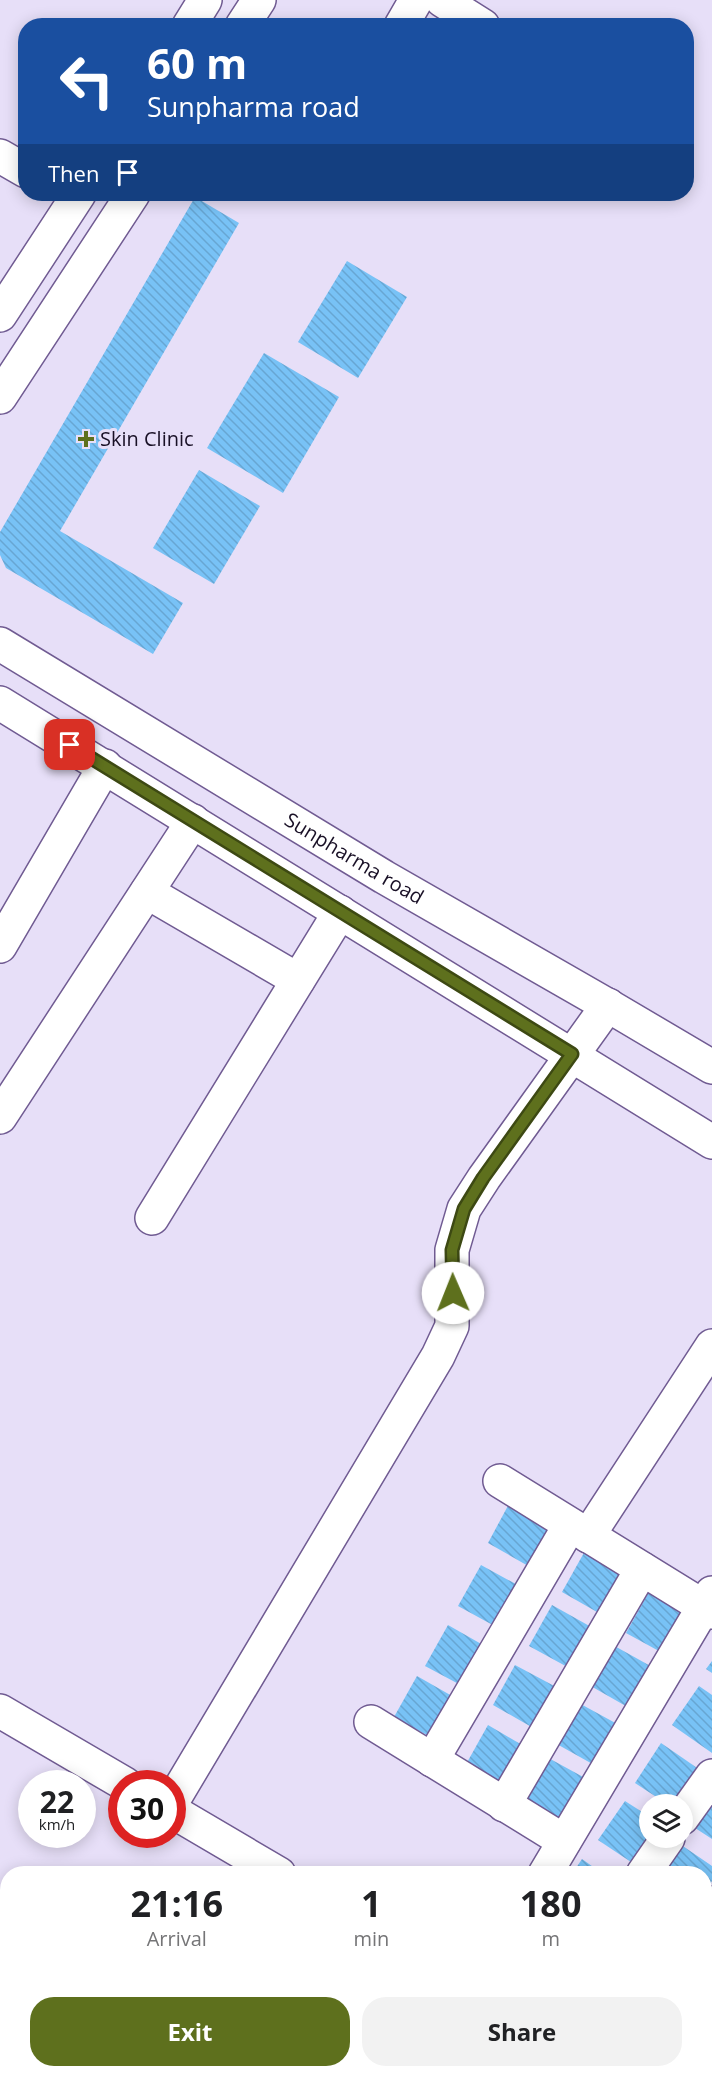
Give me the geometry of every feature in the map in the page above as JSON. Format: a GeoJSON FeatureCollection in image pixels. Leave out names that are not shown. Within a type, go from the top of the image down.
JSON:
{"type":"FeatureCollection","features":[{"type":"Feature","properties":{"kind":"street"},"geometry":{"type":"LineString","coordinates":[[194,18],[205,0]]}},
{"type":"Feature","properties":{"kind":"street"},"geometry":{"type":"LineString","coordinates":[[247,18],[259,0]]}},
{"type":"Feature","properties":{"kind":"street"},"geometry":{"type":"LineString","coordinates":[[406,18],[416,0]]}},
{"type":"Feature","properties":{"kind":"street"},"geometry":{"type":"LineString","coordinates":[[442,0],[470,18]]}},
{"type":"Feature","properties":{"kind":"street"},"geometry":{"type":"LineString","coordinates":[[0,156],[18,166]]}},
{"type":"Feature","properties":{"kind":"street"},"geometry":{"type":"LineString","coordinates":[[3,302],[69,201]]}},
{"type":"Feature","properties":{"kind":"street"},"geometry":{"type":"LineString","coordinates":[[0,397],[128,201]]}},
{"type":"Feature","properties":{"kind":"street","name":"Sunpharma road"},"geometry":{"type":"LineString","coordinates":[[0,644],[384,877],[712,1067]]}},
{"type":"Feature","properties":{"kind":"street"},"geometry":{"type":"LineString","coordinates":[[0,703],[712,1142]]}},
{"type":"Feature","properties":{"kind":"street"},"geometry":{"type":"LineString","coordinates":[[0,946],[105,766]]}},
{"type":"Feature","properties":{"kind":"street"},"geometry":{"type":"LineString","coordinates":[[0,1117],[193,821]]}},
{"type":"Feature","properties":{"kind":"street"},"geometry":{"type":"LineString","coordinates":[[147,892],[298,980]]}},
{"type":"Feature","properties":{"kind":"street"},"geometry":{"type":"LineString","coordinates":[[152,1218],[340,912]]}},
{"type":"Feature","properties":{"kind":"street"},"geometry":{"type":"LineString","coordinates":[[186,1779],[438,1356],[452,1326],[452,1250],[464,1209],[483,1178],[608,1005]]}},
{"type":"Feature","properties":{"kind":"street"},"geometry":{"type":"LineString","coordinates":[[432,1760],[579,1531],[712,1346]]}},
{"type":"Feature","properties":{"kind":"street"},"geometry":{"type":"LineString","coordinates":[[500,1481],[642,1569],[709,1604],[549,1866]]}},
{"type":"Feature","properties":{"kind":"street"},"geometry":{"type":"LineString","coordinates":[[504,1805],[642,1569]]}},
{"type":"Feature","properties":{"kind":"street"},"geometry":{"type":"LineString","coordinates":[[0,1711],[108,1774]]}},
{"type":"Feature","properties":{"kind":"street"},"geometry":{"type":"LineString","coordinates":[[371,1722],[564,1841]]}},
{"type":"Feature","properties":{"kind":"street"},"geometry":{"type":"LineString","coordinates":[[693,1803],[712,1776]]}},
{"type":"Feature","properties":{"kind":"street"},"geometry":{"type":"LineString","coordinates":[[186,1819],[265,1866]]}},
{"type":"Feature","properties":{"kind":"street"},"geometry":{"type":"LineString","coordinates":[[649,1866],[661,1848]]}},
{"type":"Feature","properties":{"kind":"building"},"geometry":{"type":"Polygon","coordinates":[[[193,201],[202,201],[239,223],[60,531],[183,603],[153,654],[6,568],[0,555],[0,532],[193,201]]]}},
{"type":"Feature","properties":{"kind":"building"},"geometry":{"type":"Polygon","coordinates":[[[347,261],[407,297],[358,378],[298,342],[347,261]]]}},
{"type":"Feature","properties":{"kind":"building"},"geometry":{"type":"Polygon","coordinates":[[[264,353],[339,397],[283,493],[207,448],[264,353]]]}},
{"type":"Feature","properties":{"kind":"building"},"geometry":{"type":"Polygon","coordinates":[[[199,470],[260,506],[214,584],[153,548],[199,470]]]}},
{"type":"Feature","properties":{"kind":"building"},"geometry":{"type":"Polygon","coordinates":[[[510,1502],[553,1525],[530,1567],[488,1543],[510,1502]]]}},
{"type":"Feature","properties":{"kind":"building"},"geometry":{"type":"Polygon","coordinates":[[[585,1551],[627,1575],[604,1616],[562,1592],[585,1551]]]}},
{"type":"Feature","properties":{"kind":"building"},"geometry":{"type":"Polygon","coordinates":[[[481,1565],[523,1588],[500,1629],[458,1606],[481,1565]]]}},
{"type":"Feature","properties":{"kind":"building"},"geometry":{"type":"Polygon","coordinates":[[[649,1592],[691,1616],[668,1656],[626,1633],[649,1592]]]}},
{"type":"Feature","properties":{"kind":"building"},"geometry":{"type":"Polygon","coordinates":[[[552,1605],[593,1628],[571,1669],[529,1646],[552,1605]]]}},
{"type":"Feature","properties":{"kind":"building"},"geometry":{"type":"Polygon","coordinates":[[[448,1625],[490,1649],[468,1689],[425,1666],[448,1625]]]}},
{"type":"Feature","properties":{"kind":"building"},"geometry":{"type":"Polygon","coordinates":[[[611,1644],[654,1668],[631,1709],[589,1685],[611,1644]]]}},
{"type":"Feature","properties":{"kind":"building"},"geometry":{"type":"Polygon","coordinates":[[[712,1661],[712,1673],[706,1669],[712,1661]]]}},
{"type":"Feature","properties":{"kind":"building"},"geometry":{"type":"Polygon","coordinates":[[[515,1665],[558,1688],[535,1729],[493,1705],[515,1665]]]}},
{"type":"Feature","properties":{"kind":"building"},"geometry":{"type":"Polygon","coordinates":[[[417,1676],[459,1700],[436,1740],[394,1717],[417,1676]]]}},
{"type":"Feature","properties":{"kind":"building"},"geometry":{"type":"Polygon","coordinates":[[[699,1686],[712,1695],[712,1753],[672,1725],[699,1686]]]}},
{"type":"Feature","properties":{"kind":"building"},"geometry":{"type":"Polygon","coordinates":[[[577,1702],[619,1725],[596,1766],[555,1743],[577,1702]]]}},
{"type":"Feature","properties":{"kind":"building"},"geometry":{"type":"Polygon","coordinates":[[[488,1725],[529,1749],[506,1790],[465,1766],[488,1725]]]}},
{"type":"Feature","properties":{"kind":"building"},"geometry":{"type":"Polygon","coordinates":[[[661,1743],[703,1772],[688,1794],[652,1794],[635,1783],[661,1743]]]}},
{"type":"Feature","properties":{"kind":"building"},"geometry":{"type":"Polygon","coordinates":[[[543,1755],[585,1778],[562,1819],[520,1796],[543,1755]]]}},
{"type":"Feature","properties":{"kind":"building"},"geometry":{"type":"Polygon","coordinates":[[[712,1791],[712,1839],[693,1827],[693,1818],[712,1791]]]}},
{"type":"Feature","properties":{"kind":"building"},"geometry":{"type":"Polygon","coordinates":[[[625,1801],[639,1810],[639,1848],[647,1848],[641,1866],[637,1866],[598,1840],[625,1801]]]}},
{"type":"Feature","properties":{"kind":"building"},"geometry":{"type":"Polygon","coordinates":[[[673,1848],[686,1848],[712,1866],[661,1866],[673,1848]]]}},
{"type":"Feature","properties":{"kind":"building"},"geometry":{"type":"Polygon","coordinates":[[[582,1859],[592,1866],[577,1866],[582,1859]]]}},
{"type":"Feature","properties":{"kind":"place","name":"Skin Clinic"},"geometry":{"type":"Point","coordinates":[86,439]}},
{"type":"Feature","properties":{"kind":"route"},"geometry":{"type":"LineString","coordinates":[[70,745],[572,1054],[483,1178],[464,1209],[452,1250],[453,1293]]}}]}
